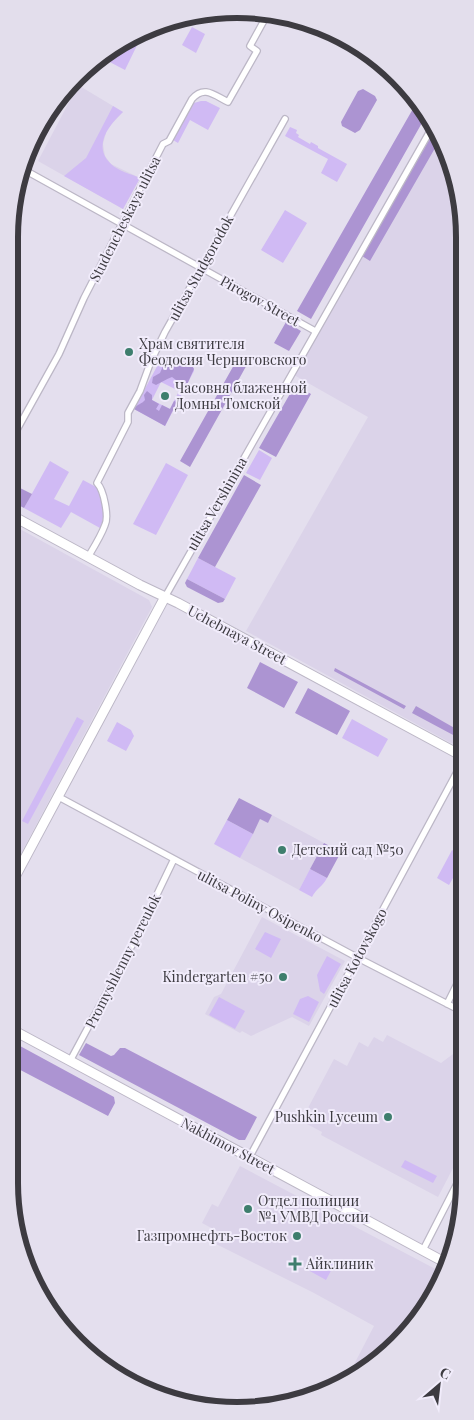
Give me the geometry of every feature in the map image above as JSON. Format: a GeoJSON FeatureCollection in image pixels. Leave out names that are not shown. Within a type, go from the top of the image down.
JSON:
{"type":"FeatureCollection","features":[{"type":"Feature","properties":{"kind":"main road","name":"Uchebnaya Street"},"geometry":{"type":"LineString","coordinates":[[18,519],[456,754]]}},
{"type":"Feature","properties":{"kind":"main road","name":"ulitsa Vershinina"},"geometry":{"type":"LineString","coordinates":[[18,871],[165,597]]}},
{"type":"Feature","properties":{"kind":"main road","name":"Nakhimov Street"},"geometry":{"type":"LineString","coordinates":[[18,1033],[442,1261]]}},
{"type":"Feature","properties":{"kind":"street","name":"Studencheskaya ulitsa"},"geometry":{"type":"LineString","coordinates":[[18,428],[59,354],[82,303],[163,144],[169,141],[192,99],[197,94],[208,91],[228,102],[257,50],[250,46],[266,19]]}},
{"type":"Feature","properties":{"kind":"street","name":"ulitsa Studgorodok"},"geometry":{"type":"LineString","coordinates":[[88,557],[106,523],[101,486],[97,483],[128,422],[128,413],[140,391],[150,361],[285,119]]}},
{"type":"Feature","properties":{"kind":"street","name":"ulitsa Vershinina"},"geometry":{"type":"LineString","coordinates":[[165,597],[430,132]]}},
{"type":"Feature","properties":{"kind":"street","name":"Pirogov Street"},"geometry":{"type":"LineString","coordinates":[[27,172],[315,331]]}},
{"type":"Feature","properties":{"kind":"street","name":"ulitsa Kotovskogo"},"geometry":{"type":"LineString","coordinates":[[249,1158],[456,773]]}},
{"type":"Feature","properties":{"kind":"street","name":"ulitsa Poliny Osipenko"},"geometry":{"type":"LineString","coordinates":[[57,796],[357,958],[456,1008]]}},
{"type":"Feature","properties":{"kind":"street","name":"Promyshlenny pereulok"},"geometry":{"type":"LineString","coordinates":[[70,1061],[137,936],[174,859]]}},
{"type":"Feature","properties":{"kind":"street"},"geometry":{"type":"LineString","coordinates":[[447,1004],[456,986]]}},
{"type":"Feature","properties":{"kind":"street"},"geometry":{"type":"LineString","coordinates":[[423,1250],[456,1186]]}},
{"type":"Feature","properties":{"kind":"shaded area"},"geometry":{"type":"Polygon","coordinates":[[[192,27],[205,34],[196,53],[182,45],[192,27]]]}},
{"type":"Feature","properties":{"kind":"shaded area"},"geometry":{"type":"Polygon","coordinates":[[[139,40],[125,70],[107,60],[139,40]]]}},
{"type":"Feature","properties":{"kind":"shaded area"},"geometry":{"type":"Polygon","coordinates":[[[79,85],[123,112],[107,129],[103,144],[105,156],[111,164],[140,178],[123,209],[38,161],[79,85]]]}},
{"type":"Feature","properties":{"kind":"shaded area"},"geometry":{"type":"Polygon","coordinates":[[[363,89],[375,96],[377,100],[360,130],[355,133],[342,126],[341,122],[358,91],[363,89]]]}},
{"type":"Feature","properties":{"kind":"shaded area"},"geometry":{"type":"Polygon","coordinates":[[[206,101],[220,108],[208,130],[190,120],[178,143],[173,140],[194,103],[206,101]]]}},
{"type":"Feature","properties":{"kind":"shaded area"},"geometry":{"type":"Polygon","coordinates":[[[113,106],[123,112],[108,129],[105,136],[103,150],[105,157],[117,169],[140,178],[123,209],[64,176],[86,158],[113,106]]]}},
{"type":"Feature","properties":{"kind":"shaded area"},"geometry":{"type":"Polygon","coordinates":[[[414,107],[423,121],[311,319],[297,311],[414,107]]]}},
{"type":"Feature","properties":{"kind":"shaded area"},"geometry":{"type":"Polygon","coordinates":[[[290,127],[297,130],[298,137],[310,144],[311,142],[347,164],[337,182],[321,173],[328,159],[285,136],[290,127]]]}},
{"type":"Feature","properties":{"kind":"shaded area"},"geometry":{"type":"Polygon","coordinates":[[[432,136],[449,180],[456,223],[456,745],[246,631],[368,417],[294,375],[432,136]]]}},
{"type":"Feature","properties":{"kind":"shaded area"},"geometry":{"type":"Polygon","coordinates":[[[432,136],[437,145],[370,261],[362,256],[432,136]]]}},
{"type":"Feature","properties":{"kind":"shaded area"},"geometry":{"type":"Polygon","coordinates":[[[285,210],[307,223],[283,263],[261,250],[285,210]]]}},
{"type":"Feature","properties":{"kind":"shaded area"},"geometry":{"type":"Polygon","coordinates":[[[286,322],[301,331],[289,351],[274,343],[286,322]]]}},
{"type":"Feature","properties":{"kind":"shaded area"},"geometry":{"type":"Polygon","coordinates":[[[174,355],[193,366],[194,371],[165,426],[134,409],[161,359],[170,364],[174,355]],[[161,382],[152,400],[170,409],[179,391],[161,382]]]}},
{"type":"Feature","properties":{"kind":"shaded area"},"geometry":{"type":"Polygon","coordinates":[[[239,356],[249,361],[190,467],[180,461],[239,356]]]}},
{"type":"Feature","properties":{"kind":"shaded area"},"geometry":{"type":"Polygon","coordinates":[[[178,358],[191,364],[194,369],[185,389],[176,388],[176,380],[172,377],[156,385],[152,383],[153,377],[160,373],[163,366],[171,365],[178,358]]]}},
{"type":"Feature","properties":{"kind":"shaded area"},"geometry":{"type":"Polygon","coordinates":[[[295,385],[311,394],[276,457],[259,448],[295,385]]]}},
{"type":"Feature","properties":{"kind":"shaded area"},"geometry":{"type":"Polygon","coordinates":[[[147,391],[152,395],[152,400],[159,404],[156,409],[159,411],[162,405],[170,409],[174,401],[177,402],[165,426],[134,409],[145,400],[144,395],[147,391]]]}},
{"type":"Feature","properties":{"kind":"shaded area"},"geometry":{"type":"Polygon","coordinates":[[[259,450],[272,458],[260,480],[246,473],[259,450]]]}},
{"type":"Feature","properties":{"kind":"shaded area"},"geometry":{"type":"Polygon","coordinates":[[[50,461],[69,472],[54,499],[69,506],[83,480],[98,488],[103,508],[103,519],[100,528],[71,512],[61,528],[24,508],[50,461]]]}},
{"type":"Feature","properties":{"kind":"shaded area"},"geometry":{"type":"Polygon","coordinates":[[[166,463],[188,475],[156,535],[133,524],[166,463]]]}},
{"type":"Feature","properties":{"kind":"shaded area"},"geometry":{"type":"Polygon","coordinates":[[[244,475],[261,485],[215,567],[198,558],[244,475]]]}},
{"type":"Feature","properties":{"kind":"shaded area"},"geometry":{"type":"Polygon","coordinates":[[[18,487],[32,494],[24,508],[18,505],[18,487]]]}},
{"type":"Feature","properties":{"kind":"shaded area"},"geometry":{"type":"Polygon","coordinates":[[[18,528],[149,600],[152,607],[18,859],[18,528]]]}},
{"type":"Feature","properties":{"kind":"shaded area"},"geometry":{"type":"Polygon","coordinates":[[[198,558],[236,578],[225,599],[187,579],[198,558]]]}},
{"type":"Feature","properties":{"kind":"shaded area"},"geometry":{"type":"Polygon","coordinates":[[[187,579],[225,599],[223,602],[218,603],[187,587],[185,583],[187,579]]]}},
{"type":"Feature","properties":{"kind":"shaded area"},"geometry":{"type":"Polygon","coordinates":[[[260,662],[298,682],[284,708],[247,688],[260,662]]]}},
{"type":"Feature","properties":{"kind":"shaded area"},"geometry":{"type":"Polygon","coordinates":[[[335,668],[406,706],[404,709],[334,671],[335,668]]]}},
{"type":"Feature","properties":{"kind":"shaded area"},"geometry":{"type":"Polygon","coordinates":[[[308,688],[350,711],[337,735],[295,713],[308,688]]]}},
{"type":"Feature","properties":{"kind":"shaded area"},"geometry":{"type":"Polygon","coordinates":[[[416,706],[456,729],[455,736],[412,713],[416,706]]]}},
{"type":"Feature","properties":{"kind":"shaded area"},"geometry":{"type":"Polygon","coordinates":[[[77,717],[84,721],[28,824],[22,821],[77,717]]]}},
{"type":"Feature","properties":{"kind":"shaded area"},"geometry":{"type":"Polygon","coordinates":[[[352,719],[388,739],[378,757],[342,738],[352,719]]]}},
{"type":"Feature","properties":{"kind":"shaded area"},"geometry":{"type":"Polygon","coordinates":[[[117,722],[131,730],[134,736],[126,751],[107,741],[117,722]]]}},
{"type":"Feature","properties":{"kind":"shaded area"},"geometry":{"type":"Polygon","coordinates":[[[239,798],[272,815],[268,823],[260,819],[253,834],[227,820],[239,798]]]}},
{"type":"Feature","properties":{"kind":"shaded area","name":"Детский сад №50"},"geometry":{"type":"Polygon","coordinates":[[[272,815],[324,843],[299,890],[240,858],[260,819],[268,823],[272,815]]]}},
{"type":"Feature","properties":{"kind":"shaded area"},"geometry":{"type":"Polygon","coordinates":[[[227,820],[253,834],[240,858],[214,844],[227,820]]]}},
{"type":"Feature","properties":{"kind":"shaded area"},"geometry":{"type":"Polygon","coordinates":[[[324,843],[341,852],[327,878],[310,869],[324,843]]]}},
{"type":"Feature","properties":{"kind":"shaded area"},"geometry":{"type":"Polygon","coordinates":[[[452,850],[456,852],[456,873],[449,885],[437,878],[452,850]]]}},
{"type":"Feature","properties":{"kind":"shaded area"},"geometry":{"type":"Polygon","coordinates":[[[310,869],[327,878],[312,897],[299,890],[310,869]]]}},
{"type":"Feature","properties":{"kind":"shaded area","name":"Kindergarten #50"},"geometry":{"type":"Polygon","coordinates":[[[262,917],[345,961],[309,1026],[292,1017],[251,1036],[242,1031],[240,1033],[205,1014],[214,997],[221,994],[262,917]]]}},
{"type":"Feature","properties":{"kind":"shaded area"},"geometry":{"type":"Polygon","coordinates":[[[265,932],[281,939],[271,958],[255,949],[265,932]]]}},
{"type":"Feature","properties":{"kind":"shaded area"},"geometry":{"type":"Polygon","coordinates":[[[327,956],[341,964],[324,994],[320,991],[317,975],[327,956]]]}},
{"type":"Feature","properties":{"kind":"shaded area"},"geometry":{"type":"Polygon","coordinates":[[[308,996],[319,1002],[309,1022],[293,1014],[300,999],[308,996]]]}},
{"type":"Feature","properties":{"kind":"shaded area"},"geometry":{"type":"Polygon","coordinates":[[[219,997],[245,1011],[235,1029],[209,1015],[219,997]]]}},
{"type":"Feature","properties":{"kind":"shaded area","name":"Pushkin Lyceum"},"geometry":{"type":"Polygon","coordinates":[[[387,1035],[441,1063],[453,1054],[456,1056],[456,1162],[438,1197],[321,1135],[322,1132],[307,1124],[314,1111],[308,1108],[334,1059],[347,1066],[359,1042],[368,1047],[374,1037],[383,1042],[387,1035]]]}},
{"type":"Feature","properties":{"kind":"shaded area"},"geometry":{"type":"Polygon","coordinates":[[[86,1043],[111,1056],[120,1048],[125,1048],[257,1117],[245,1140],[239,1140],[79,1055],[86,1043]]]}},
{"type":"Feature","properties":{"kind":"shaded area"},"geometry":{"type":"Polygon","coordinates":[[[18,1045],[114,1097],[115,1103],[108,1116],[18,1069],[18,1045]]]}},
{"type":"Feature","properties":{"kind":"shaded area"},"geometry":{"type":"Polygon","coordinates":[[[405,1160],[437,1176],[433,1183],[401,1167],[405,1160]]]}},
{"type":"Feature","properties":{"kind":"shaded area"},"geometry":{"type":"Polygon","coordinates":[[[240,1166],[438,1271],[420,1305],[402,1328],[382,1348],[351,1371],[374,1326],[314,1293],[214,1243],[219,1232],[202,1223],[212,1204],[218,1207],[240,1166]]]}},
{"type":"Feature","properties":{"kind":"shaded area"},"geometry":{"type":"Polygon","coordinates":[[[316,1256],[334,1265],[326,1280],[308,1270],[316,1256]]]}},
{"type":"Feature","properties":{"kind":"place","name":"Храм святителя Феодосия Черниговского"},"geometry":{"type":"Point","coordinates":[129,352]}},
{"type":"Feature","properties":{"kind":"place","name":"Часовня блаженной Домны Томской"},"geometry":{"type":"Point","coordinates":[165,396]}},
{"type":"Feature","properties":{"kind":"place","name":"Детский сад №50"},"geometry":{"type":"Point","coordinates":[282,850]}},
{"type":"Feature","properties":{"kind":"place","name":"Kindergarten #50"},"geometry":{"type":"Point","coordinates":[283,977]}},
{"type":"Feature","properties":{"kind":"place","name":"Pushkin Lyceum"},"geometry":{"type":"Point","coordinates":[388,1117]}},
{"type":"Feature","properties":{"kind":"place","name":"Отдел полиции №1 УМВД России"},"geometry":{"type":"Point","coordinates":[248,1209]}},
{"type":"Feature","properties":{"kind":"place","name":"Газпромнефть-Восток"},"geometry":{"type":"Point","coordinates":[297,1236]}},
{"type":"Feature","properties":{"kind":"place","name":"Айклиник"},"geometry":{"type":"Point","coordinates":[295,1264]}}]}
